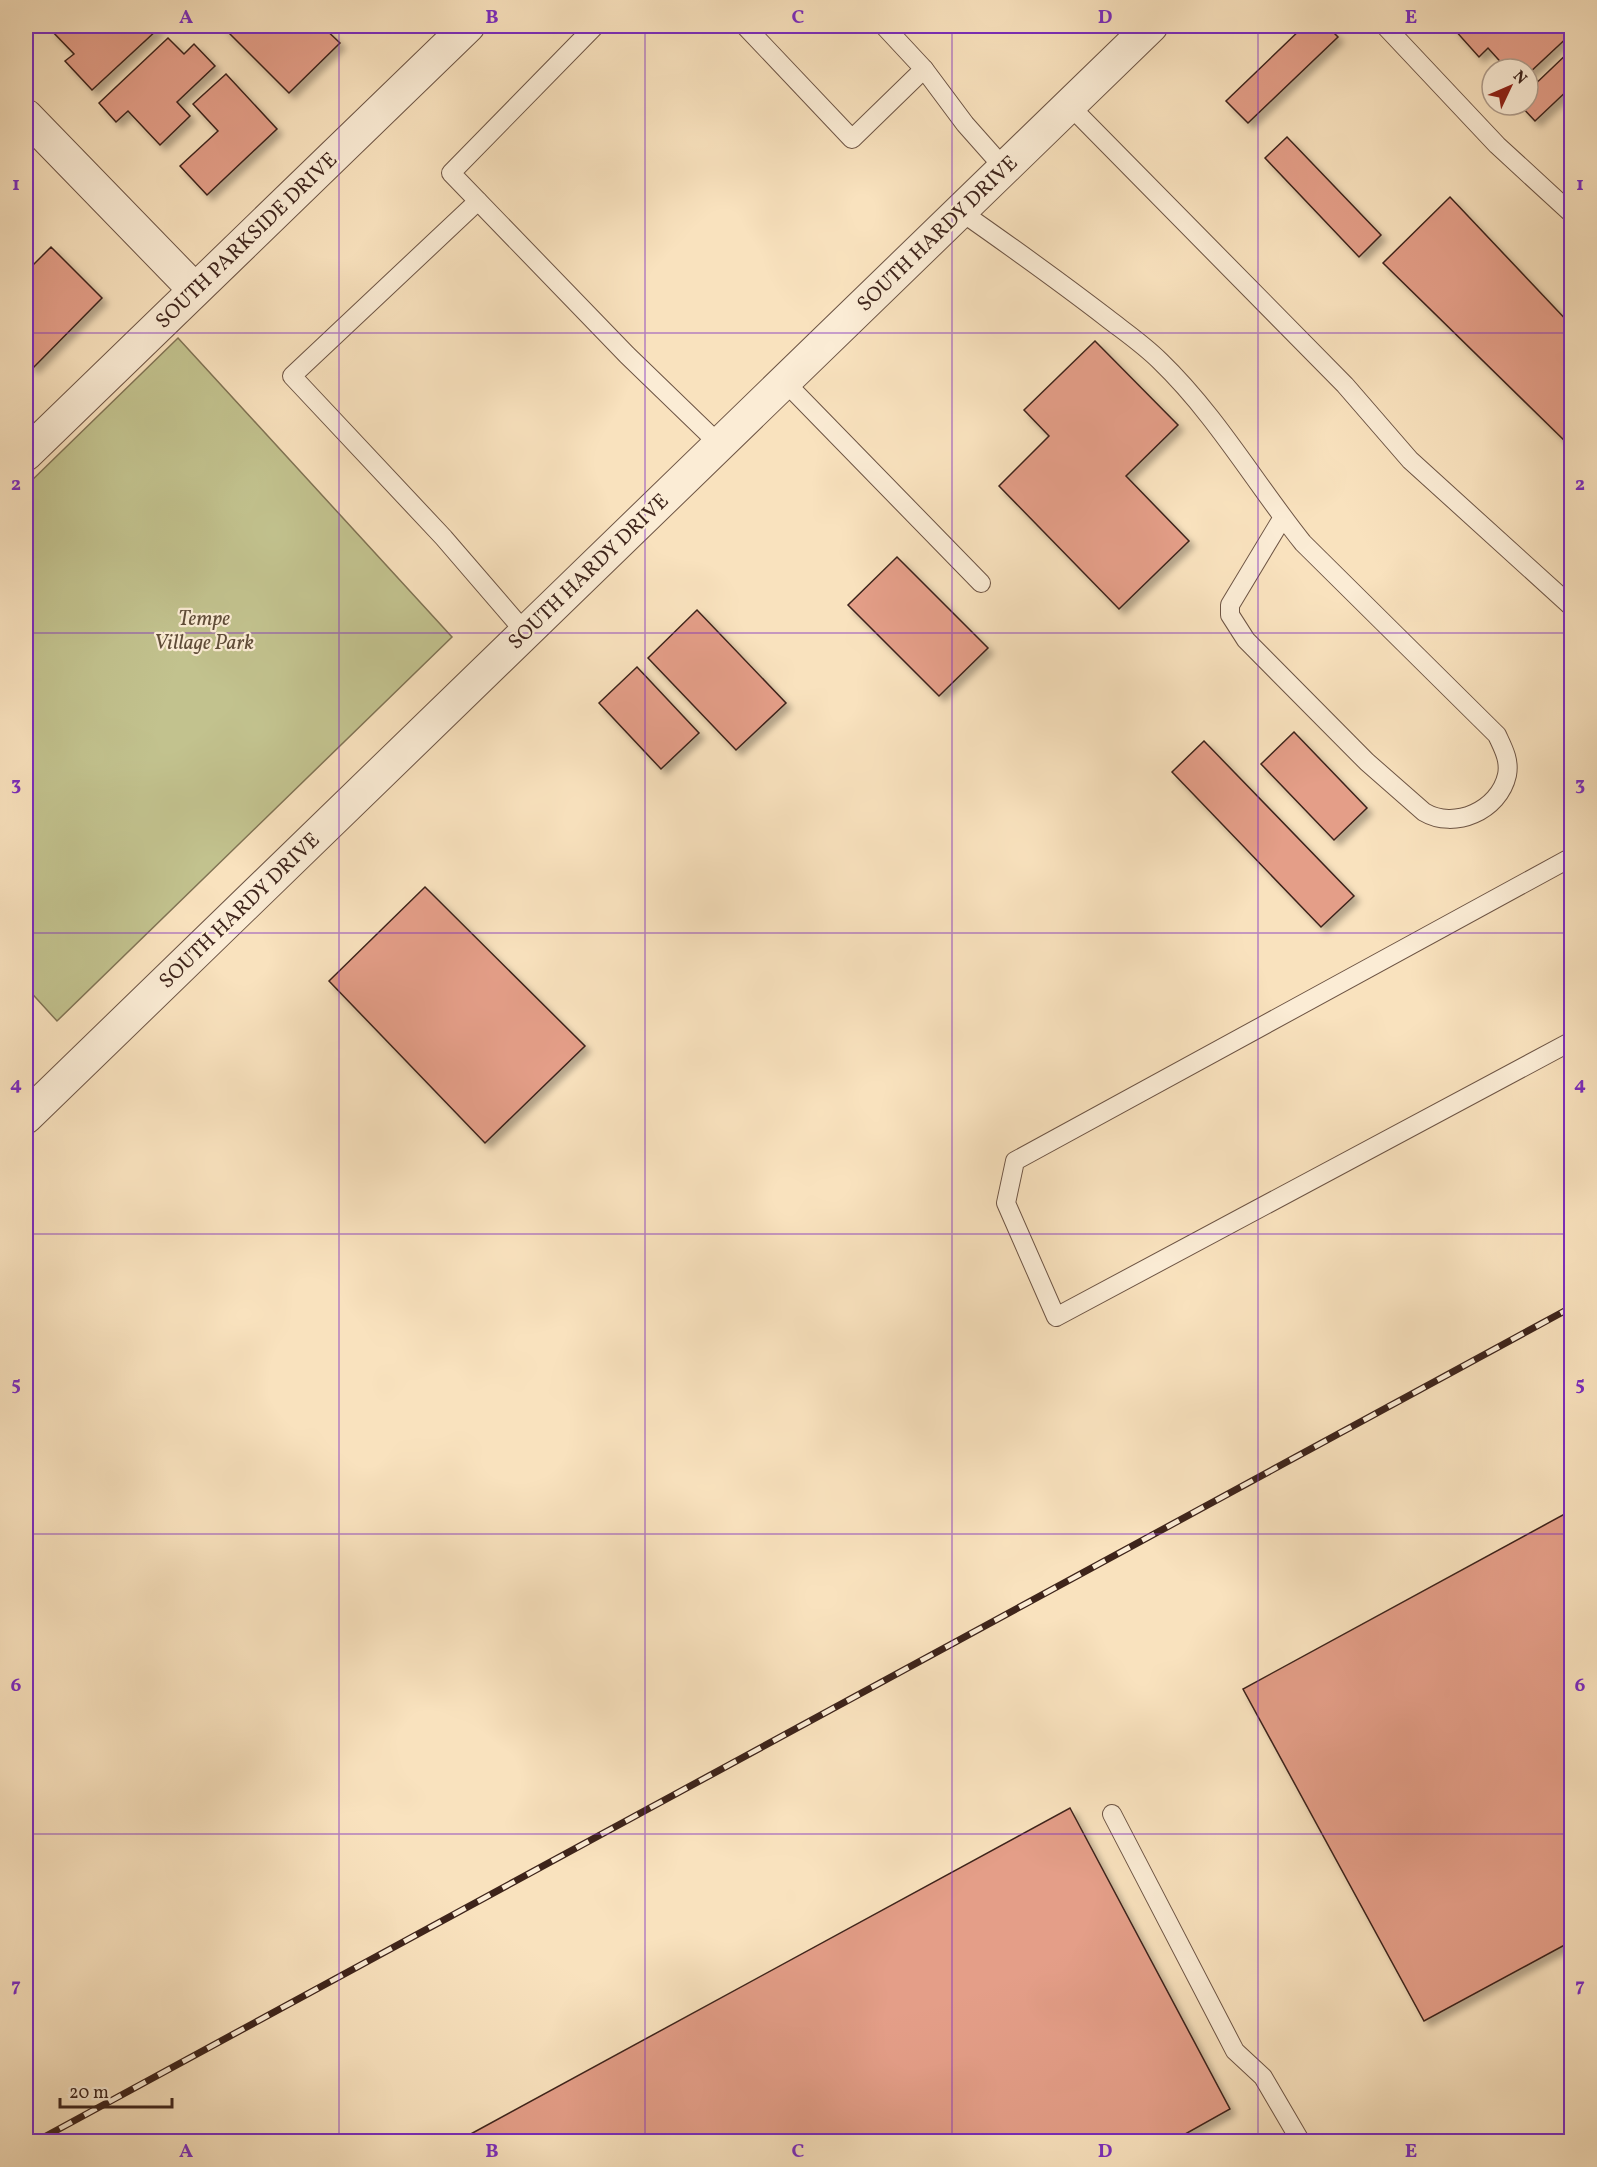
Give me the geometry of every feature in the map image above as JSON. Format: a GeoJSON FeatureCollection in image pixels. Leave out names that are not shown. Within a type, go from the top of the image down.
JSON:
{"type":"FeatureCollection","features":[{"type":"Feature","properties":{"kind":"street","name":"SOUTH PARKSIDE DRIVE"},"geometry":{"type":"LineString","coordinates":[[26,454],[468,26]]}},
{"type":"Feature","properties":{"kind":"street","name":"SOUTH HARDY DRIVE"},"geometry":{"type":"LineString","coordinates":[[26,1117],[1151,26]]}},
{"type":"Feature","properties":{"kind":"street"},"geometry":{"type":"LineString","coordinates":[[26,116],[194,289]]}},
{"type":"Feature","properties":{"kind":"lane"},"geometry":{"type":"LineString","coordinates":[[595,26],[451,173],[627,355],[719,444]]}},
{"type":"Feature","properties":{"kind":"lane"},"geometry":{"type":"LineString","coordinates":[[745,26],[852,139],[924,69]]}},
{"type":"Feature","properties":{"kind":"lane"},"geometry":{"type":"LineString","coordinates":[[884,26],[924,69],[965,124],[1004,168]]}},
{"type":"Feature","properties":{"kind":"lane"},"geometry":{"type":"LineString","coordinates":[[1385,26],[1497,145],[1572,214]]}},
{"type":"Feature","properties":{"kind":"lane"},"geometry":{"type":"LineString","coordinates":[[1069,105],[1345,385],[1410,460],[1572,607]]}},
{"type":"Feature","properties":{"kind":"lane"},"geometry":{"type":"LineString","coordinates":[[478,201],[292,376],[444,538],[525,632]]}},
{"type":"Feature","properties":{"kind":"lane"},"geometry":{"type":"LineString","coordinates":[[960,211],[1047,272],[1159,360],[1202,406],[1303,543],[1497,735],[1507,756],[1507,775],[1501,791],[1490,804],[1473,815],[1454,819],[1434,818],[1424,812],[1367,762],[1246,640],[1230,615],[1230,605],[1283,517]]}},
{"type":"Feature","properties":{"kind":"lane"},"geometry":{"type":"LineString","coordinates":[[784,381],[981,582]]}},
{"type":"Feature","properties":{"kind":"lane"},"geometry":{"type":"LineString","coordinates":[[1572,857],[1015,1161],[1006,1203],[1056,1317],[1572,1041]]}},
{"type":"Feature","properties":{"kind":"lane"},"geometry":{"type":"LineString","coordinates":[[1112,1814],[1235,2051],[1263,2077],[1301,2142]]}},
{"type":"Feature","properties":{"kind":"green space","name":"Tempe Village Park"},"geometry":{"type":"Polygon","coordinates":[[[178,338],[452,637],[57,1021],[26,987],[26,486],[178,338]]]}},
{"type":"Feature","properties":{"kind":"building"},"geometry":{"type":"Polygon","coordinates":[[[54,26],[155,26],[158,29],[92,90],[65,61],[74,54],[50,29],[54,26]]]}},
{"type":"Feature","properties":{"kind":"building"},"geometry":{"type":"Polygon","coordinates":[[[222,26],[322,26],[340,43],[289,93],[222,26]]]}},
{"type":"Feature","properties":{"kind":"building"},"geometry":{"type":"Polygon","coordinates":[[[1304,26],[1327,26],[1338,37],[1248,123],[1226,101],[1304,26]]]}},
{"type":"Feature","properties":{"kind":"building"},"geometry":{"type":"Polygon","coordinates":[[[1456,26],[1572,26],[1572,33],[1540,63],[1540,57],[1496,57],[1488,48],[1479,57],[1453,28],[1456,26]]]}},
{"type":"Feature","properties":{"kind":"building"},"geometry":{"type":"Polygon","coordinates":[[[168,38],[184,54],[194,44],[215,66],[177,102],[190,116],[160,145],[128,111],[116,122],[99,103],[168,38]]]}},
{"type":"Feature","properties":{"kind":"building"},"geometry":{"type":"Polygon","coordinates":[[[1572,49],[1572,86],[1540,116],[1540,80],[1572,49]]]}},
{"type":"Feature","properties":{"kind":"building"},"geometry":{"type":"Polygon","coordinates":[[[226,74],[277,129],[207,195],[180,166],[218,131],[193,104],[226,74]]]}},
{"type":"Feature","properties":{"kind":"building"},"geometry":{"type":"Polygon","coordinates":[[[1287,137],[1381,235],[1359,257],[1265,158],[1287,137]]]}},
{"type":"Feature","properties":{"kind":"building"},"geometry":{"type":"Polygon","coordinates":[[[1450,197],[1572,326],[1572,448],[1383,263],[1450,197]]]}},
{"type":"Feature","properties":{"kind":"building"},"geometry":{"type":"Polygon","coordinates":[[[51,247],[102,298],[33,368],[26,361],[26,292],[30,288],[26,284],[26,272],[51,247]]]}},
{"type":"Feature","properties":{"kind":"building"},"geometry":{"type":"Polygon","coordinates":[[[1095,341],[1178,425],[1126,476],[1189,541],[1119,609],[999,486],[1049,436],[1024,410],[1095,341]]]}},
{"type":"Feature","properties":{"kind":"building"},"geometry":{"type":"Polygon","coordinates":[[[897,557],[988,648],[939,696],[848,605],[897,557]]]}},
{"type":"Feature","properties":{"kind":"building"},"geometry":{"type":"Polygon","coordinates":[[[697,610],[786,703],[736,750],[648,658],[697,610]]]}},
{"type":"Feature","properties":{"kind":"building"},"geometry":{"type":"Polygon","coordinates":[[[637,667],[699,733],[661,769],[599,703],[637,667]]]}},
{"type":"Feature","properties":{"kind":"building"},"geometry":{"type":"Polygon","coordinates":[[[1294,732],[1367,808],[1334,840],[1261,764],[1294,732]]]}},
{"type":"Feature","properties":{"kind":"building"},"geometry":{"type":"Polygon","coordinates":[[[1204,741],[1354,896],[1321,927],[1172,772],[1204,741]]]}},
{"type":"Feature","properties":{"kind":"building"},"geometry":{"type":"Polygon","coordinates":[[[425,887],[585,1046],[485,1143],[329,981],[425,887]]]}},
{"type":"Feature","properties":{"kind":"building"},"geometry":{"type":"Polygon","coordinates":[[[1572,1510],[1572,1941],[1424,2021],[1243,1689],[1572,1510]]]}},
{"type":"Feature","properties":{"kind":"building"},"geometry":{"type":"Polygon","coordinates":[[[1070,1808],[1230,2109],[1171,2142],[456,2142],[1070,1808]]]}},
{"type":"Feature","properties":{"kind":"railway"},"geometry":{"type":"LineString","coordinates":[[35,2142],[1572,1307]]}}]}
